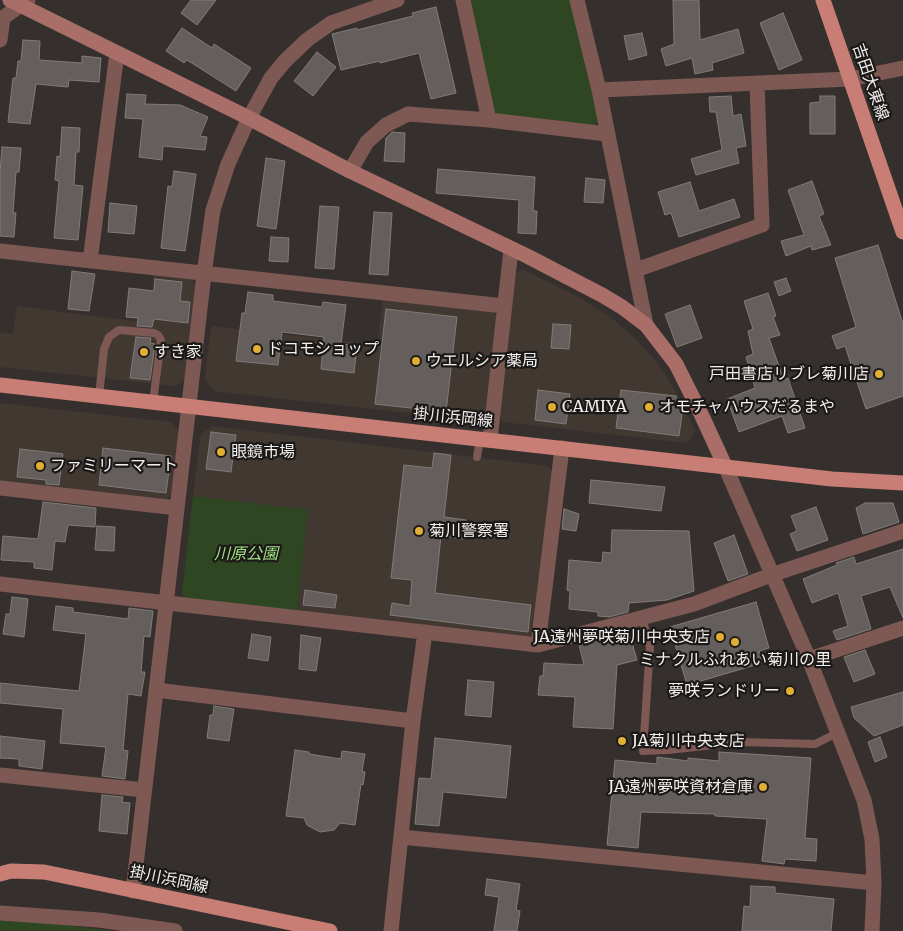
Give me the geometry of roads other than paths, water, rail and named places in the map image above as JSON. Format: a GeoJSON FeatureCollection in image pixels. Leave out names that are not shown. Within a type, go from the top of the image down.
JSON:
{"type":"FeatureCollection","features":[{"type":"Feature","properties":{"kind":"main road","name":"吉田大東線"},"geometry":{"type":"LineString","coordinates":[[823,0],[903,232]]}},
{"type":"Feature","properties":{"kind":"main road","name":"掛川浜岡線"},"geometry":{"type":"LineString","coordinates":[[0,385],[832,479],[903,483]]}},
{"type":"Feature","properties":{"kind":"main road","name":"掛川浜岡線"},"geometry":{"type":"LineString","coordinates":[[0,874],[11,871],[44,872],[330,931]]}},
{"type":"Feature","properties":{"kind":"street"},"geometry":{"type":"LineString","coordinates":[[133,891],[204,274],[214,210],[228,164],[249,118],[271,78],[307,40],[331,22],[396,0]]}},
{"type":"Feature","properties":{"kind":"street"},"geometry":{"type":"LineString","coordinates":[[463,0],[489,120]]}},
{"type":"Feature","properties":{"kind":"street"},"geometry":{"type":"LineString","coordinates":[[577,0],[599,90],[646,326]]}},
{"type":"Feature","properties":{"kind":"street"},"geometry":{"type":"LineString","coordinates":[[0,40],[1,19],[20,2],[350,171],[602,295],[636,316],[646,326],[676,364],[725,466],[809,659],[864,800],[872,839],[874,883],[872,931]]}},
{"type":"Feature","properties":{"kind":"street"},"geometry":{"type":"LineString","coordinates":[[90,261],[118,53]]}},
{"type":"Feature","properties":{"kind":"street"},"geometry":{"type":"LineString","coordinates":[[599,90],[850,79],[903,68]]}},
{"type":"Feature","properties":{"kind":"street"},"geometry":{"type":"LineString","coordinates":[[636,270],[762,225],[757,84]]}},
{"type":"Feature","properties":{"kind":"street"},"geometry":{"type":"LineString","coordinates":[[350,171],[367,142],[386,125],[408,114],[489,120],[607,134]]}},
{"type":"Feature","properties":{"kind":"street"},"geometry":{"type":"LineString","coordinates":[[485,439],[511,249]]}},
{"type":"Feature","properties":{"kind":"street"},"geometry":{"type":"LineString","coordinates":[[0,251],[504,306]]}},
{"type":"Feature","properties":{"kind":"street"},"geometry":{"type":"LineString","coordinates":[[538,645],[543,571],[562,448]]}},
{"type":"Feature","properties":{"kind":"street"},"geometry":{"type":"LineString","coordinates":[[0,488],[177,508]]}},
{"type":"Feature","properties":{"kind":"street"},"geometry":{"type":"LineString","coordinates":[[0,584],[538,645],[694,604],[771,575],[903,531]]}},
{"type":"Feature","properties":{"kind":"street"},"geometry":{"type":"LineString","coordinates":[[809,659],[903,628]]}},
{"type":"Feature","properties":{"kind":"street"},"geometry":{"type":"LineString","coordinates":[[391,931],[413,721],[425,632]]}},
{"type":"Feature","properties":{"kind":"street"},"geometry":{"type":"LineString","coordinates":[[156,690],[413,721]]}},
{"type":"Feature","properties":{"kind":"street"},"geometry":{"type":"LineString","coordinates":[[0,775],[144,790]]}},
{"type":"Feature","properties":{"kind":"street"},"geometry":{"type":"LineString","coordinates":[[401,837],[874,883]]}},
{"type":"Feature","properties":{"kind":"street"},"geometry":{"type":"LineString","coordinates":[[0,914],[99,920],[175,931]]}},
{"type":"Feature","properties":{"kind":"lane"},"geometry":{"type":"LineString","coordinates":[[99,396],[104,350],[109,338],[118,330],[158,335],[160,340],[153,402]]}},
{"type":"Feature","properties":{"kind":"lane"},"geometry":{"type":"LineString","coordinates":[[477,457],[485,439]]}},
{"type":"Feature","properties":{"kind":"lane"},"geometry":{"type":"LineString","coordinates":[[642,618],[650,647],[643,750],[668,750],[741,742],[815,744],[837,733]]}},
{"type":"Feature","properties":{"kind":"place","name":"ドコモショップ"},"geometry":{"type":"Point","coordinates":[257,349]}},
{"type":"Feature","properties":{"kind":"place","name":"すき家"},"geometry":{"type":"Point","coordinates":[144,352]}},
{"type":"Feature","properties":{"kind":"place","name":"ウエルシア薬局"},"geometry":{"type":"Point","coordinates":[416,361]}},
{"type":"Feature","properties":{"kind":"place","name":"戸田書店リブレ菊川店"},"geometry":{"type":"Point","coordinates":[879,374]}},
{"type":"Feature","properties":{"kind":"place","name":"CAMIYA"},"geometry":{"type":"Point","coordinates":[552,407]}},
{"type":"Feature","properties":{"kind":"place","name":"オモチャハウスだるまや"},"geometry":{"type":"Point","coordinates":[649,407]}},
{"type":"Feature","properties":{"kind":"place","name":"眼鏡市場"},"geometry":{"type":"Point","coordinates":[221,452]}},
{"type":"Feature","properties":{"kind":"place","name":"ファミリーマート"},"geometry":{"type":"Point","coordinates":[40,466]}},
{"type":"Feature","properties":{"kind":"place","name":"菊川警察署"},"geometry":{"type":"Point","coordinates":[419,531]}},
{"type":"Feature","properties":{"kind":"place","name":"JA遠州夢咲菊川中央支店"},"geometry":{"type":"Point","coordinates":[720,637]}},
{"type":"Feature","properties":{"kind":"place","name":"ミナクルふれあい菊川の里"},"geometry":{"type":"Point","coordinates":[735,642]}},
{"type":"Feature","properties":{"kind":"place","name":"夢咲ランドリー"},"geometry":{"type":"Point","coordinates":[790,691]}},
{"type":"Feature","properties":{"kind":"place","name":"JA菊川中央支店"},"geometry":{"type":"Point","coordinates":[622,741]}},
{"type":"Feature","properties":{"kind":"place","name":"JA遠州夢咲資材倉庫"},"geometry":{"type":"Point","coordinates":[763,787]}},
{"type":"Feature","properties":{"kind":"park label","name":"川原公園"},"geometry":{"type":"Point","coordinates":[246,554]}}]}
